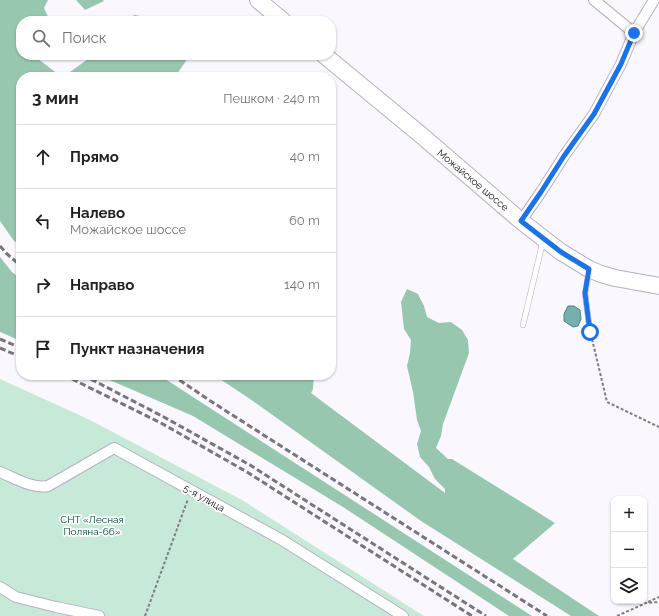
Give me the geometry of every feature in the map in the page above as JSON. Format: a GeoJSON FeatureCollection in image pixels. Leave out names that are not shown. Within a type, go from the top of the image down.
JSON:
{"type":"FeatureCollection","features":[{"type":"Feature","properties":{"kind":"main road"},"geometry":{"type":"LineString","coordinates":[[258,0],[277,16]]}},
{"type":"Feature","properties":{"kind":"main road","name":"Можайское шоссе"},"geometry":{"type":"LineString","coordinates":[[330,60],[415,130],[521,221],[561,252],[589,269],[615,278],[659,286]]}},
{"type":"Feature","properties":{"kind":"street"},"geometry":{"type":"LineString","coordinates":[[594,0],[634,33]]}},
{"type":"Feature","properties":{"kind":"street"},"geometry":{"type":"LineString","coordinates":[[521,221],[594,114],[621,64],[634,33],[654,0]]}},
{"type":"Feature","properties":{"kind":"street","name":"5-я улица"},"geometry":{"type":"LineString","coordinates":[[0,472],[41,488],[48,486],[114,448],[282,540],[402,616]]}},
{"type":"Feature","properties":{"kind":"street"},"geometry":{"type":"LineString","coordinates":[[0,587],[16,596],[56,607],[100,616]]}},
{"type":"Feature","properties":{"kind":"lane"},"geometry":{"type":"LineString","coordinates":[[523,325],[544,238]]}},
{"type":"Feature","properties":{"kind":"lane"},"geometry":{"type":"LineString","coordinates":[[589,269],[585,293],[590,332]]}},
{"type":"Feature","properties":{"kind":"path"},"geometry":{"type":"LineString","coordinates":[[590,332],[606,402],[659,426]]}},
{"type":"Feature","properties":{"kind":"path"},"geometry":{"type":"LineString","coordinates":[[145,616],[191,490]]}},
{"type":"Feature","properties":{"kind":"path"},"geometry":{"type":"LineString","coordinates":[[647,602],[659,596]]}},
{"type":"Feature","properties":{"kind":"path"},"geometry":{"type":"LineString","coordinates":[[647,603],[659,602]]}},
{"type":"Feature","properties":{"kind":"path"},"geometry":{"type":"LineString","coordinates":[[617,616],[644,604]]}},
{"type":"Feature","properties":{"kind":"green space"},"geometry":{"type":"Polygon","coordinates":[[[0,0],[48,0],[44,8],[48,16],[16,16],[16,60],[39,60],[55,72],[16,72],[16,242],[0,221],[0,0]]]}},
{"type":"Feature","properties":{"kind":"green space"},"geometry":{"type":"Polygon","coordinates":[[[76,0],[103,0],[104,1],[85,10],[76,0]]]}},
{"type":"Feature","properties":{"kind":"green space"},"geometry":{"type":"Polygon","coordinates":[[[87,60],[187,60],[178,72],[70,72],[87,60]]]}},
{"type":"Feature","properties":{"kind":"green space"},"geometry":{"type":"Polygon","coordinates":[[[0,257],[16,275],[16,339],[0,332],[0,257]]]}},
{"type":"Feature","properties":{"kind":"green space"},"geometry":{"type":"Polygon","coordinates":[[[407,289],[418,294],[424,306],[427,317],[439,323],[451,322],[462,330],[468,340],[469,353],[443,424],[441,436],[436,448],[448,459],[452,459],[555,523],[513,559],[599,616],[571,616],[421,521],[222,380],[314,380],[311,393],[445,493],[445,489],[435,479],[429,467],[420,457],[417,444],[421,431],[417,420],[407,366],[411,340],[404,329],[401,302],[407,289]]]}},
{"type":"Feature","properties":{"kind":"green space","name":"СНТ «Лесная Поляна-66»"},"geometry":{"type":"Polygon","coordinates":[[[0,379],[88,419],[242,500],[424,616],[0,616],[0,379]]]}},
{"type":"Feature","properties":{"kind":"green space"},"geometry":{"type":"Polygon","coordinates":[[[110,380],[167,380],[532,616],[509,616],[343,507],[193,416],[110,380]]]}},
{"type":"Feature","properties":{"kind":"water"},"geometry":{"type":"Polygon","coordinates":[[[568,306],[574,306],[580,310],[581,319],[578,326],[573,327],[564,321],[564,314],[568,306]]]}},
{"type":"Feature","properties":{"kind":"railway"},"geometry":{"type":"LineString","coordinates":[[0,246],[16,262]]}},
{"type":"Feature","properties":{"kind":"railway"},"geometry":{"type":"LineString","coordinates":[[0,339],[16,346]]}},
{"type":"Feature","properties":{"kind":"railway"},"geometry":{"type":"LineString","coordinates":[[0,348],[16,355]]}},
{"type":"Feature","properties":{"kind":"railway"},"geometry":{"type":"LineString","coordinates":[[74,380],[161,423],[247,472],[472,616]]}},
{"type":"Feature","properties":{"kind":"railway"},"geometry":{"type":"LineString","coordinates":[[93,380],[162,416],[250,465],[486,616]]}},
{"type":"Feature","properties":{"kind":"railway"},"geometry":{"type":"LineString","coordinates":[[179,380],[547,616]]}},
{"type":"Feature","properties":{"kind":"route"},"geometry":{"type":"LineString","coordinates":[[590,332],[585,293],[589,269],[561,252],[521,221],[594,114],[621,64],[634,33]]}}]}
